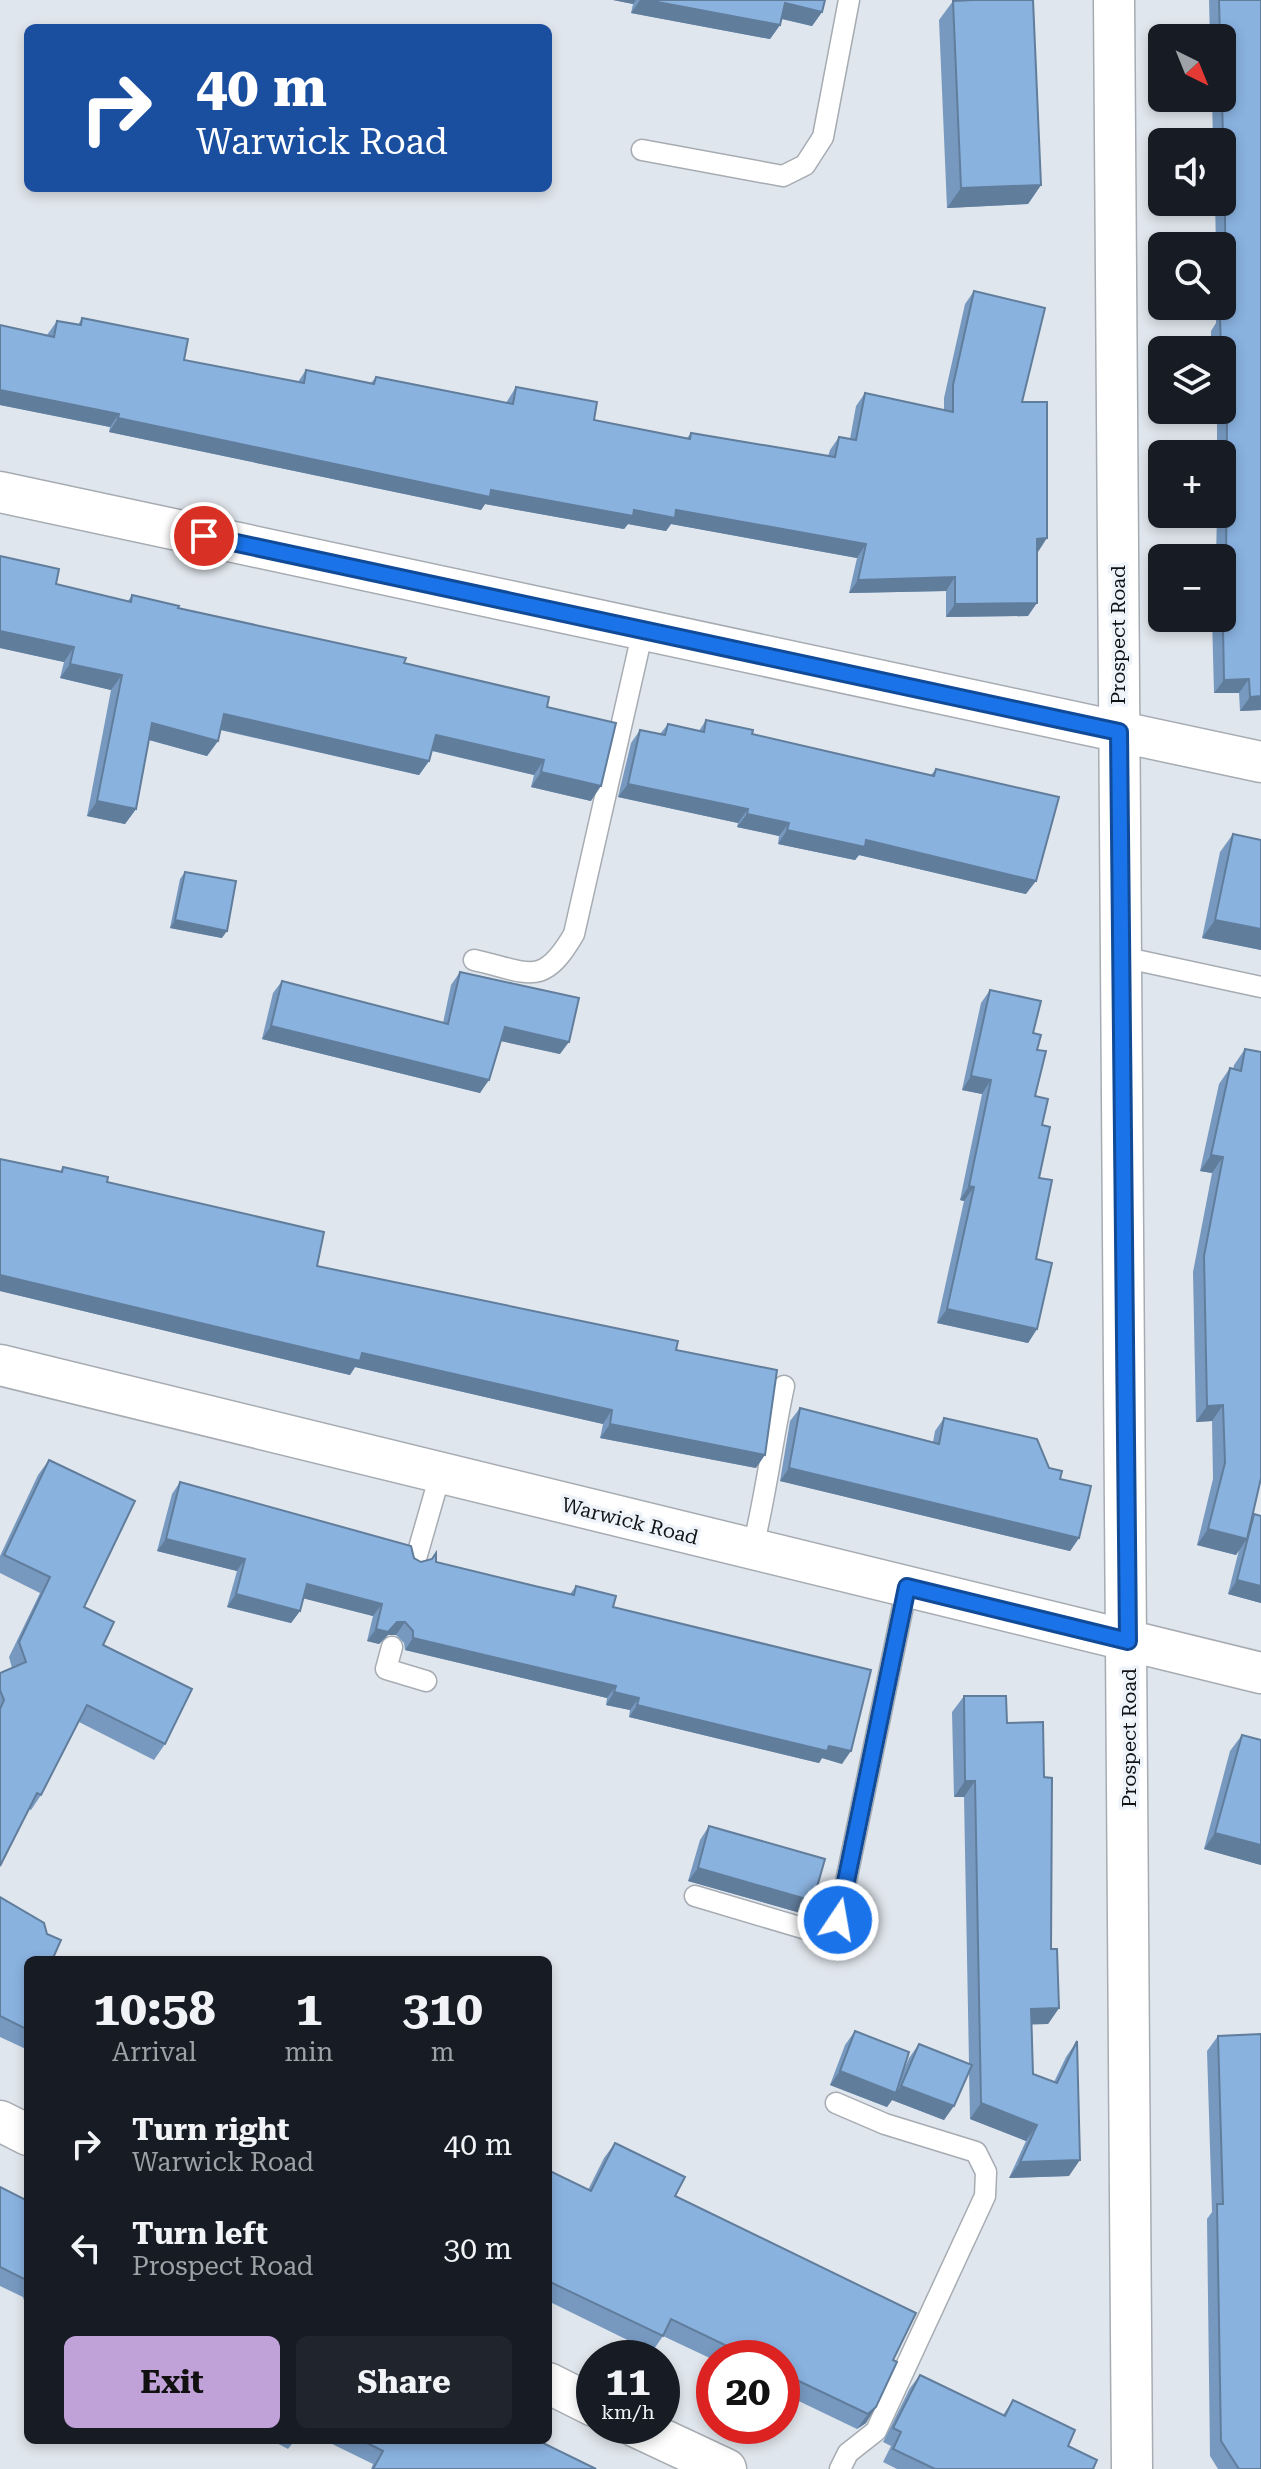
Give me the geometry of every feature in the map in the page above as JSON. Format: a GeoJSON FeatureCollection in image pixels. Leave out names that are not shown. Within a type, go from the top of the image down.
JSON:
{"type":"FeatureCollection","features":[{"type":"Feature","properties":{"kind":"street","name":"Prospect Road"},"geometry":{"type":"LineString","coordinates":[[1114,0],[1132,2469]]}},
{"type":"Feature","properties":{"kind":"street"},"geometry":{"type":"LineString","coordinates":[[0,492],[1261,762]]}},
{"type":"Feature","properties":{"kind":"street","name":"Warwick Road"},"geometry":{"type":"LineString","coordinates":[[2,1371],[1261,1673]]}},
{"type":"Feature","properties":{"kind":"street"},"geometry":{"type":"LineString","coordinates":[[0,2121],[24,2133]]}},
{"type":"Feature","properties":{"kind":"street"},"geometry":{"type":"LineString","coordinates":[[552,2385],[576,2397]]}},
{"type":"Feature","properties":{"kind":"street"},"geometry":{"type":"LineString","coordinates":[[673,2444],[726,2469]]}},
{"type":"Feature","properties":{"kind":"lane"},"geometry":{"type":"LineString","coordinates":[[642,150],[783,176],[805,165],[823,137],[849,0]]}},
{"type":"Feature","properties":{"kind":"lane"},"geometry":{"type":"LineString","coordinates":[[474,960],[535,974],[558,963],[574,934],[643,630]]}},
{"type":"Feature","properties":{"kind":"lane"},"geometry":{"type":"LineString","coordinates":[[1122,957],[1261,987]]}},
{"type":"Feature","properties":{"kind":"lane"},"geometry":{"type":"LineString","coordinates":[[752,1551],[784,1386]]}},
{"type":"Feature","properties":{"kind":"lane"},"geometry":{"type":"LineString","coordinates":[[415,1562],[440,1475]]}},
{"type":"Feature","properties":{"kind":"lane"},"geometry":{"type":"LineString","coordinates":[[695,1896],[823,1934],[838,1920],[907,1587]]}},
{"type":"Feature","properties":{"kind":"lane"},"geometry":{"type":"LineString","coordinates":[[392,1647],[386,1669],[426,1681]]}},
{"type":"Feature","properties":{"kind":"lane"},"geometry":{"type":"LineString","coordinates":[[836,2103],[885,2124],[976,2152],[986,2172],[985,2196],[876,2431],[848,2453],[840,2469]]}},
{"type":"Feature","properties":{"kind":"building"},"geometry":{"type":"Polygon","coordinates":[[[647,0],[825,0],[822,12],[785,3],[780,25],[647,0]]]}},
{"type":"Feature","properties":{"kind":"building"},"geometry":{"type":"Polygon","coordinates":[[[1033,0],[1041,185],[961,188],[953,1],[1033,0]]]}},
{"type":"Feature","properties":{"kind":"building"},"geometry":{"type":"Polygon","coordinates":[[[1219,0],[1261,0],[1261,696],[1250,697],[1249,679],[1224,680],[1223,632],[1236,632],[1236,544],[1226,544],[1226,528],[1236,528],[1236,440],[1227,440],[1227,424],[1236,424],[1236,336],[1221,336],[1220,320],[1236,320],[1236,232],[1225,232],[1225,216],[1236,216],[1236,128],[1223,128],[1222,112],[1236,112],[1236,24],[1220,24],[1219,0]]]}},
{"type":"Feature","properties":{"kind":"building"},"geometry":{"type":"Polygon","coordinates":[[[974,291],[1045,308],[1022,402],[1047,402],[1047,538],[1037,539],[1037,603],[955,604],[955,577],[858,580],[866,544],[676,510],[675,518],[634,510],[633,516],[491,490],[490,497],[0,390],[0,325],[54,337],[57,321],[81,325],[82,318],[188,339],[184,360],[304,383],[306,370],[374,384],[376,377],[513,404],[516,387],[597,402],[594,420],[690,439],[691,433],[835,457],[839,437],[856,440],[865,393],[953,412],[953,385],[974,291]]]}},
{"type":"Feature","properties":{"kind":"building"},"geometry":{"type":"Polygon","coordinates":[[[0,556],[59,569],[56,584],[131,602],[132,595],[406,658],[404,663],[549,697],[547,707],[616,723],[601,786],[541,772],[544,760],[436,735],[429,761],[224,714],[218,741],[152,723],[136,809],[97,801],[122,675],[70,664],[74,647],[0,631],[0,556]]]}},
{"type":"Feature","properties":{"kind":"building"},"geometry":{"type":"Polygon","coordinates":[[[706,720],[753,730],[752,734],[934,776],[936,769],[1059,797],[1036,881],[866,840],[865,847],[787,830],[789,823],[747,814],[748,809],[628,784],[640,730],[665,735],[668,724],[704,732],[706,720]]]}},
{"type":"Feature","properties":{"kind":"building"},"geometry":{"type":"Polygon","coordinates":[[[1233,834],[1261,840],[1261,929],[1215,920],[1233,834]]]}},
{"type":"Feature","properties":{"kind":"building"},"geometry":{"type":"Polygon","coordinates":[[[185,872],[236,881],[227,931],[175,920],[185,872]]]}},
{"type":"Feature","properties":{"kind":"building"},"geometry":{"type":"Polygon","coordinates":[[[460,972],[579,998],[569,1042],[505,1027],[489,1080],[271,1026],[282,981],[448,1024],[460,972]]]}},
{"type":"Feature","properties":{"kind":"building"},"geometry":{"type":"Polygon","coordinates":[[[990,990],[1041,1001],[1033,1033],[1041,1035],[1037,1050],[1046,1051],[1035,1096],[1048,1099],[1042,1125],[1050,1127],[1039,1178],[1052,1180],[1036,1259],[1052,1263],[1037,1329],[947,1309],[974,1187],[969,1186],[991,1080],[971,1076],[990,990]]]}},
{"type":"Feature","properties":{"kind":"building"},"geometry":{"type":"Polygon","coordinates":[[[1245,1049],[1261,1052],[1261,1478],[1247,1539],[1208,1529],[1225,1463],[1223,1405],[1207,1406],[1204,1256],[1223,1157],[1211,1155],[1230,1068],[1241,1071],[1245,1049]]]}},
{"type":"Feature","properties":{"kind":"building"},"geometry":{"type":"Polygon","coordinates":[[[0,1159],[62,1172],[63,1167],[108,1177],[107,1182],[324,1232],[317,1266],[678,1341],[676,1350],[777,1370],[765,1455],[610,1424],[612,1410],[362,1353],[360,1361],[0,1275],[0,1159]]]}},
{"type":"Feature","properties":{"kind":"building"},"geometry":{"type":"Polygon","coordinates":[[[800,1408],[939,1444],[944,1418],[1037,1439],[1049,1468],[1062,1471],[1060,1479],[1091,1486],[1079,1538],[789,1468],[800,1408]]]}},
{"type":"Feature","properties":{"kind":"building"},"geometry":{"type":"Polygon","coordinates":[[[49,1460],[135,1501],[84,1607],[114,1622],[103,1645],[192,1689],[165,1744],[87,1705],[0,1866],[0,1709],[4,1700],[0,1690],[0,1673],[26,1662],[19,1642],[50,1577],[4,1555],[49,1460]]]}},
{"type":"Feature","properties":{"kind":"building"},"geometry":{"type":"Polygon","coordinates":[[[180,1482],[411,1546],[414,1558],[421,1562],[432,1559],[436,1553],[436,1562],[539,1587],[574,1595],[576,1586],[616,1596],[613,1607],[871,1670],[851,1751],[829,1746],[827,1751],[637,1705],[639,1698],[614,1692],[616,1686],[413,1638],[413,1631],[405,1622],[397,1622],[388,1632],[376,1629],[382,1604],[307,1584],[300,1611],[236,1594],[245,1559],[166,1539],[180,1482]]]}},
{"type":"Feature","properties":{"kind":"building"},"geometry":{"type":"Polygon","coordinates":[[[1254,1514],[1261,1516],[1261,1586],[1237,1580],[1254,1514]]]}},
{"type":"Feature","properties":{"kind":"building"},"geometry":{"type":"Polygon","coordinates":[[[964,1696],[1006,1696],[1007,1723],[1043,1722],[1044,1777],[1052,1778],[1051,1949],[1057,1949],[1059,2008],[1031,2009],[1033,2074],[1057,2083],[1077,2041],[1080,2160],[1020,2162],[1037,2125],[981,2103],[975,1781],[965,1781],[964,1696]]]}},
{"type":"Feature","properties":{"kind":"building"},"geometry":{"type":"Polygon","coordinates":[[[1242,1735],[1261,1740],[1261,1845],[1215,1833],[1242,1735]]]}},
{"type":"Feature","properties":{"kind":"building"},"geometry":{"type":"Polygon","coordinates":[[[709,1826],[825,1859],[813,1901],[698,1868],[709,1826]]]}},
{"type":"Feature","properties":{"kind":"building"},"geometry":{"type":"Polygon","coordinates":[[[0,1897],[44,1923],[47,1934],[61,1940],[54,1956],[24,1956],[24,2028],[0,2016],[0,1897]]]}},
{"type":"Feature","properties":{"kind":"building"},"geometry":{"type":"Polygon","coordinates":[[[855,2031],[909,2052],[896,2093],[840,2071],[855,2031]]]}},
{"type":"Feature","properties":{"kind":"building"},"geometry":{"type":"Polygon","coordinates":[[[1261,2034],[1261,2469],[1239,2469],[1221,2441],[1217,2204],[1223,2204],[1218,2036],[1261,2034]]]}},
{"type":"Feature","properties":{"kind":"building"},"geometry":{"type":"Polygon","coordinates":[[[919,2044],[972,2065],[954,2106],[901,2086],[919,2044]]]}},
{"type":"Feature","properties":{"kind":"building"},"geometry":{"type":"Polygon","coordinates":[[[615,2143],[685,2177],[675,2196],[916,2313],[893,2360],[897,2362],[876,2407],[868,2414],[800,2382],[800,2340],[715,2340],[671,2319],[663,2336],[552,2283],[552,2172],[591,2191],[615,2143]]]}},
{"type":"Feature","properties":{"kind":"building"},"geometry":{"type":"Polygon","coordinates":[[[0,2187],[24,2199],[24,2279],[0,2267],[0,2187]]]}},
{"type":"Feature","properties":{"kind":"building"},"geometry":{"type":"Polygon","coordinates":[[[920,2375],[1005,2416],[1013,2400],[1075,2430],[1068,2446],[1097,2460],[1093,2469],[935,2469],[893,2449],[901,2432],[893,2428],[920,2375]]]}},
{"type":"Feature","properties":{"kind":"building"},"geometry":{"type":"Polygon","coordinates":[[[369,2444],[545,2444],[596,2469],[373,2469],[383,2451],[369,2444]]]}},
{"type":"Feature","properties":{"kind":"route"},"geometry":{"type":"LineString","coordinates":[[204,536],[1119,732],[1128,1641],[907,1587],[838,1920]]}}]}
